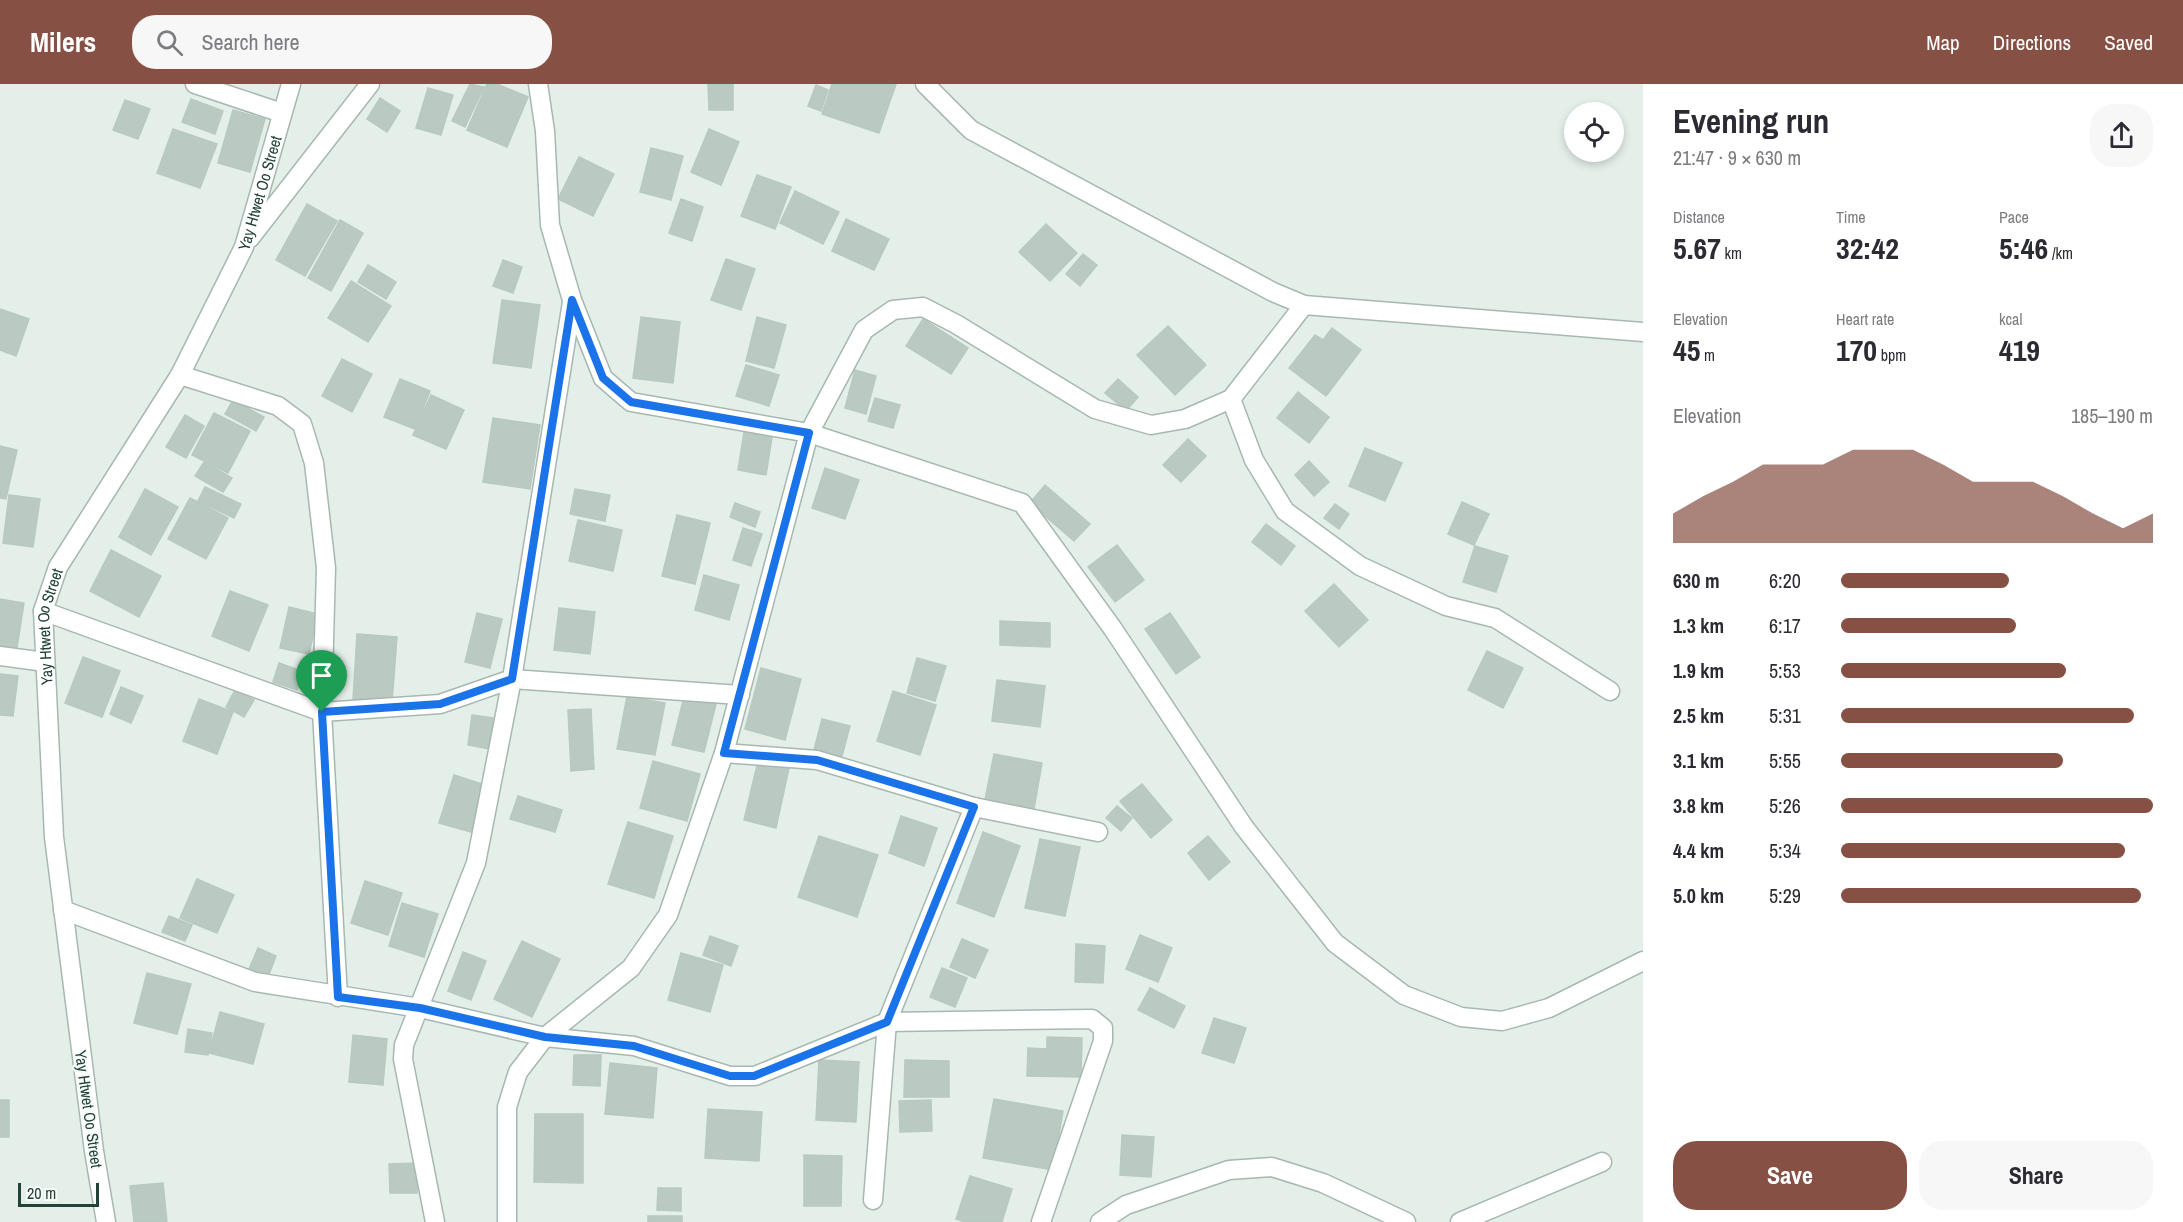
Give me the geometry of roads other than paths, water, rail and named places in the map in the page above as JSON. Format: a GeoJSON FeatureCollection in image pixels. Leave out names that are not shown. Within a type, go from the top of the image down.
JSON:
{"type":"FeatureCollection","features":[{"type":"Feature","properties":{"kind":"street"},"geometry":{"type":"LineString","coordinates":[[195,84],[282,113]]}},
{"type":"Feature","properties":{"kind":"street","name":"Yay Htwet Oo Street"},"geometry":{"type":"LineString","coordinates":[[106,1222],[94,1151],[54,837],[43,611],[58,567],[180,375],[244,247],[291,84]]}},
{"type":"Feature","properties":{"kind":"street"},"geometry":{"type":"LineString","coordinates":[[244,247],[370,84]]}},
{"type":"Feature","properties":{"kind":"street"},"geometry":{"type":"LineString","coordinates":[[537,84],[545,131],[550,225],[572,300],[603,378],[631,402],[809,433],[1022,503],[1113,629],[1244,827],[1335,943],[1404,995],[1461,1017],[1502,1021],[1549,1008],[1643,961]]}},
{"type":"Feature","properties":{"kind":"street"},"geometry":{"type":"LineString","coordinates":[[925,84],[971,130],[1273,292],[1304,305],[1643,332]]}},
{"type":"Feature","properties":{"kind":"street"},"geometry":{"type":"LineString","coordinates":[[435,1222],[403,1059],[404,1045],[476,863],[512,679],[572,300]]}},
{"type":"Feature","properties":{"kind":"street"},"geometry":{"type":"LineString","coordinates":[[507,1222],[507,1107],[518,1072],[545,1037],[631,968],[668,915],[724,753],[809,433],[864,330],[892,310],[923,307],[956,324],[1095,409],[1151,425],[1185,419],[1231,399],[1304,305]]}},
{"type":"Feature","properties":{"kind":"street"},"geometry":{"type":"LineString","coordinates":[[180,375],[278,406],[302,423],[314,463],[326,568],[322,712],[338,997]]}},
{"type":"Feature","properties":{"kind":"street"},"geometry":{"type":"LineString","coordinates":[[1231,399],[1254,460],[1285,511],[1360,566],[1446,606],[1495,618],[1610,691]]}},
{"type":"Feature","properties":{"kind":"street"},"geometry":{"type":"LineString","coordinates":[[43,611],[322,712],[440,704],[512,679],[740,695]]}},
{"type":"Feature","properties":{"kind":"street"},"geometry":{"type":"LineString","coordinates":[[0,656],[45,662]]}},
{"type":"Feature","properties":{"kind":"street"},"geometry":{"type":"LineString","coordinates":[[724,753],[817,760],[974,807],[1098,832]]}},
{"type":"Feature","properties":{"kind":"street"},"geometry":{"type":"LineString","coordinates":[[873,1200],[887,1022],[974,807]]}},
{"type":"Feature","properties":{"kind":"street"},"geometry":{"type":"LineString","coordinates":[[63,910],[255,982],[338,997],[420,1008],[545,1037],[634,1046],[730,1076],[754,1076],[887,1022],[1092,1019],[1103,1028],[1103,1041],[1041,1222]]}},
{"type":"Feature","properties":{"kind":"street"},"geometry":{"type":"LineString","coordinates":[[1460,1222],[1602,1162]]}},
{"type":"Feature","properties":{"kind":"street"},"geometry":{"type":"LineString","coordinates":[[1100,1222],[1126,1205],[1229,1170],[1272,1167],[1323,1183],[1406,1222]]}}]}
